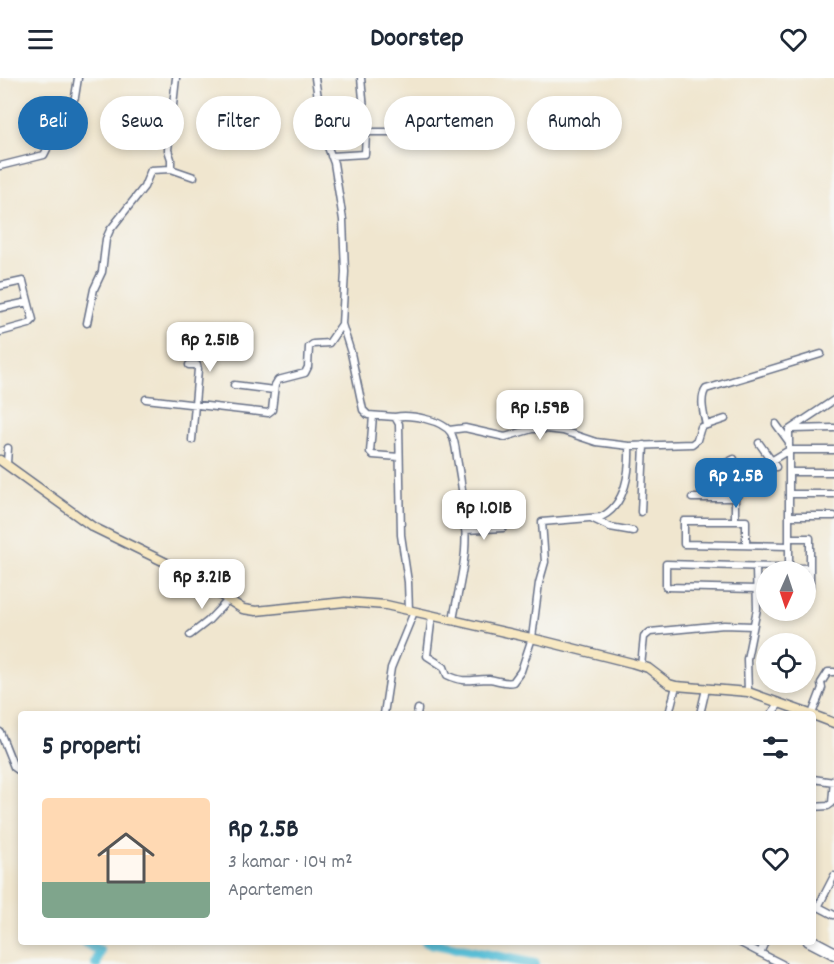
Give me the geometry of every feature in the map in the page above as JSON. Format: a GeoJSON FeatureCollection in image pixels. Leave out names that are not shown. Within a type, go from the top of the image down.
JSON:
{"type":"FeatureCollection","features":[{"type":"Feature","properties":{"kind":"street"},"geometry":{"type":"LineString","coordinates":[[0,166],[40,156],[46,152],[51,104],[73,101],[78,78]]}},
{"type":"Feature","properties":{"kind":"street"},"geometry":{"type":"LineString","coordinates":[[171,169],[168,150],[176,78]]}},
{"type":"Feature","properties":{"kind":"street"},"geometry":{"type":"LineString","coordinates":[[315,78],[318,96]]}},
{"type":"Feature","properties":{"kind":"street"},"geometry":{"type":"LineString","coordinates":[[362,78],[363,96]]}},
{"type":"Feature","properties":{"kind":"street"},"geometry":{"type":"LineString","coordinates":[[329,150],[343,220],[345,272],[342,324],[351,353],[363,410],[368,416],[419,417],[449,430],[465,428],[505,436],[532,429],[546,429],[563,431],[596,442],[629,446],[692,444],[697,440],[699,430],[706,425],[725,419]]}},
{"type":"Feature","properties":{"kind":"street"},"geometry":{"type":"LineString","coordinates":[[331,156],[365,154],[365,150]]}},
{"type":"Feature","properties":{"kind":"street"},"geometry":{"type":"LineString","coordinates":[[87,323],[94,289],[102,272],[106,239],[110,230],[144,187],[151,170],[171,169],[194,177]]}},
{"type":"Feature","properties":{"kind":"street"},"geometry":{"type":"LineString","coordinates":[[0,286],[23,281],[32,322],[0,332]]}},
{"type":"Feature","properties":{"kind":"street"},"geometry":{"type":"LineString","coordinates":[[0,308],[28,302]]}},
{"type":"Feature","properties":{"kind":"street"},"geometry":{"type":"LineString","coordinates":[[146,399],[265,414],[272,410],[275,385],[281,378],[306,371],[309,347],[313,344],[329,343],[342,324]]}},
{"type":"Feature","properties":{"kind":"street"},"geometry":{"type":"LineString","coordinates":[[706,425],[702,398],[702,393],[706,389],[821,354]]}},
{"type":"Feature","properties":{"kind":"street"},"geometry":{"type":"LineString","coordinates":[[189,365],[198,367],[192,440]]}},
{"type":"Feature","properties":{"kind":"street"},"geometry":{"type":"LineString","coordinates":[[234,385],[274,390]]}},
{"type":"Feature","properties":{"kind":"street"},"geometry":{"type":"LineString","coordinates":[[789,561],[789,430],[834,400]]}},
{"type":"Feature","properties":{"kind":"street"},"geometry":{"type":"LineString","coordinates":[[824,407],[834,407]]}},
{"type":"Feature","properties":{"kind":"street"},"geometry":{"type":"LineString","coordinates":[[816,412],[816,428]]}},
{"type":"Feature","properties":{"kind":"street"},"geometry":{"type":"LineString","coordinates":[[373,416],[370,452],[373,455],[399,457]]}},
{"type":"Feature","properties":{"kind":"street"},"geometry":{"type":"LineString","coordinates":[[384,711],[391,668],[411,611],[401,535],[400,428],[396,417]]}},
{"type":"Feature","properties":{"kind":"street"},"geometry":{"type":"LineString","coordinates":[[776,424],[789,447]]}},
{"type":"Feature","properties":{"kind":"street"},"geometry":{"type":"LineString","coordinates":[[791,429],[834,428]]}},
{"type":"Feature","properties":{"kind":"street"},"geometry":{"type":"LineString","coordinates":[[449,430],[454,442],[461,478],[465,530],[465,551],[453,620]]}},
{"type":"Feature","properties":{"kind":"street"},"geometry":{"type":"LineString","coordinates":[[759,443],[776,467]]}},
{"type":"Feature","properties":{"kind":"street"},"geometry":{"type":"LineString","coordinates":[[641,512],[644,445]]}},
{"type":"Feature","properties":{"kind":"street"},"geometry":{"type":"LineString","coordinates":[[432,615],[427,656],[444,667],[447,675],[470,682],[489,680],[513,682],[521,671],[532,638],[539,583],[545,562],[542,522],[601,517],[609,513],[615,507],[628,475],[629,446]]}},
{"type":"Feature","properties":{"kind":"street"},"geometry":{"type":"LineString","coordinates":[[771,461],[789,447],[834,450]]}},
{"type":"Feature","properties":{"kind":"street"},"geometry":{"type":"LineString","coordinates":[[8,448],[4,461],[93,527],[183,571],[228,600],[250,610],[345,602],[386,605],[532,638],[641,666],[676,686],[748,692],[800,711]]}},
{"type":"Feature","properties":{"kind":"street"},"geometry":{"type":"LineString","coordinates":[[716,468],[734,459]]}},
{"type":"Feature","properties":{"kind":"street"},"geometry":{"type":"LineString","coordinates":[[727,462],[741,490],[735,498],[735,521]]}},
{"type":"Feature","properties":{"kind":"street"},"geometry":{"type":"LineString","coordinates":[[789,472],[834,472]]}},
{"type":"Feature","properties":{"kind":"street"},"geometry":{"type":"LineString","coordinates":[[712,480],[723,498]]}},
{"type":"Feature","properties":{"kind":"street"},"geometry":{"type":"LineString","coordinates":[[789,494],[834,494]]}},
{"type":"Feature","properties":{"kind":"street"},"geometry":{"type":"LineString","coordinates":[[692,498],[735,498]]}},
{"type":"Feature","properties":{"kind":"street"},"geometry":{"type":"LineString","coordinates":[[789,516],[834,516]]}},
{"type":"Feature","properties":{"kind":"street"},"geometry":{"type":"LineString","coordinates":[[591,518],[610,527],[633,531]]}},
{"type":"Feature","properties":{"kind":"street"},"geometry":{"type":"LineString","coordinates":[[746,545],[746,521],[684,521],[684,544],[789,546]]}},
{"type":"Feature","properties":{"kind":"street"},"geometry":{"type":"LineString","coordinates":[[465,530],[503,528]]}},
{"type":"Feature","properties":{"kind":"street"},"geometry":{"type":"LineString","coordinates":[[789,538],[810,538],[810,561]]}},
{"type":"Feature","properties":{"kind":"street"},"geometry":{"type":"LineString","coordinates":[[756,568],[666,564],[666,587],[756,589]]}},
{"type":"Feature","properties":{"kind":"street"},"geometry":{"type":"LineString","coordinates":[[190,635],[208,621],[228,600]]}},
{"type":"Feature","properties":{"kind":"street"},"geometry":{"type":"LineString","coordinates":[[748,692],[747,659],[756,613]]}},
{"type":"Feature","properties":{"kind":"street"},"geometry":{"type":"LineString","coordinates":[[641,666],[644,637],[650,632],[724,625],[753,626]]}},
{"type":"Feature","properties":{"kind":"street"},"geometry":{"type":"LineString","coordinates":[[810,711],[822,688],[821,683],[828,672],[834,672]]}},
{"type":"Feature","properties":{"kind":"street"},"geometry":{"type":"LineString","coordinates":[[670,711],[676,686]]}},
{"type":"Feature","properties":{"kind":"street"},"geometry":{"type":"LineString","coordinates":[[701,711],[706,689]]}},
{"type":"Feature","properties":{"kind":"street"},"geometry":{"type":"LineString","coordinates":[[773,711],[780,703]]}},
{"type":"Feature","properties":{"kind":"street"},"geometry":{"type":"LineString","coordinates":[[816,717],[834,723]]}},
{"type":"Feature","properties":{"kind":"street"},"geometry":{"type":"LineString","coordinates":[[0,732],[14,767],[18,770]]}},
{"type":"Feature","properties":{"kind":"street"},"geometry":{"type":"LineString","coordinates":[[816,779],[834,781],[832,803],[828,806],[816,807]]}},
{"type":"Feature","properties":{"kind":"street"},"geometry":{"type":"LineString","coordinates":[[834,876],[816,905],[834,915]]}},
{"type":"Feature","properties":{"kind":"street"},"geometry":{"type":"LineString","coordinates":[[816,941],[834,950]]}},
{"type":"Feature","properties":{"kind":"street"},"geometry":{"type":"LineString","coordinates":[[745,945],[782,964]]}},
{"type":"Feature","properties":{"kind":"street"},"geometry":{"type":"LineString","coordinates":[[760,953],[764,945]]}},
{"type":"Feature","properties":{"kind":"street"},"geometry":{"type":"LineString","coordinates":[[813,945],[834,956]]}},
{"type":"Feature","properties":{"kind":"waterway"},"geometry":{"type":"LineString","coordinates":[[89,945],[100,951],[96,964]]}},
{"type":"Feature","properties":{"kind":"waterway"},"geometry":{"type":"LineString","coordinates":[[441,945],[535,964]]}}]}
